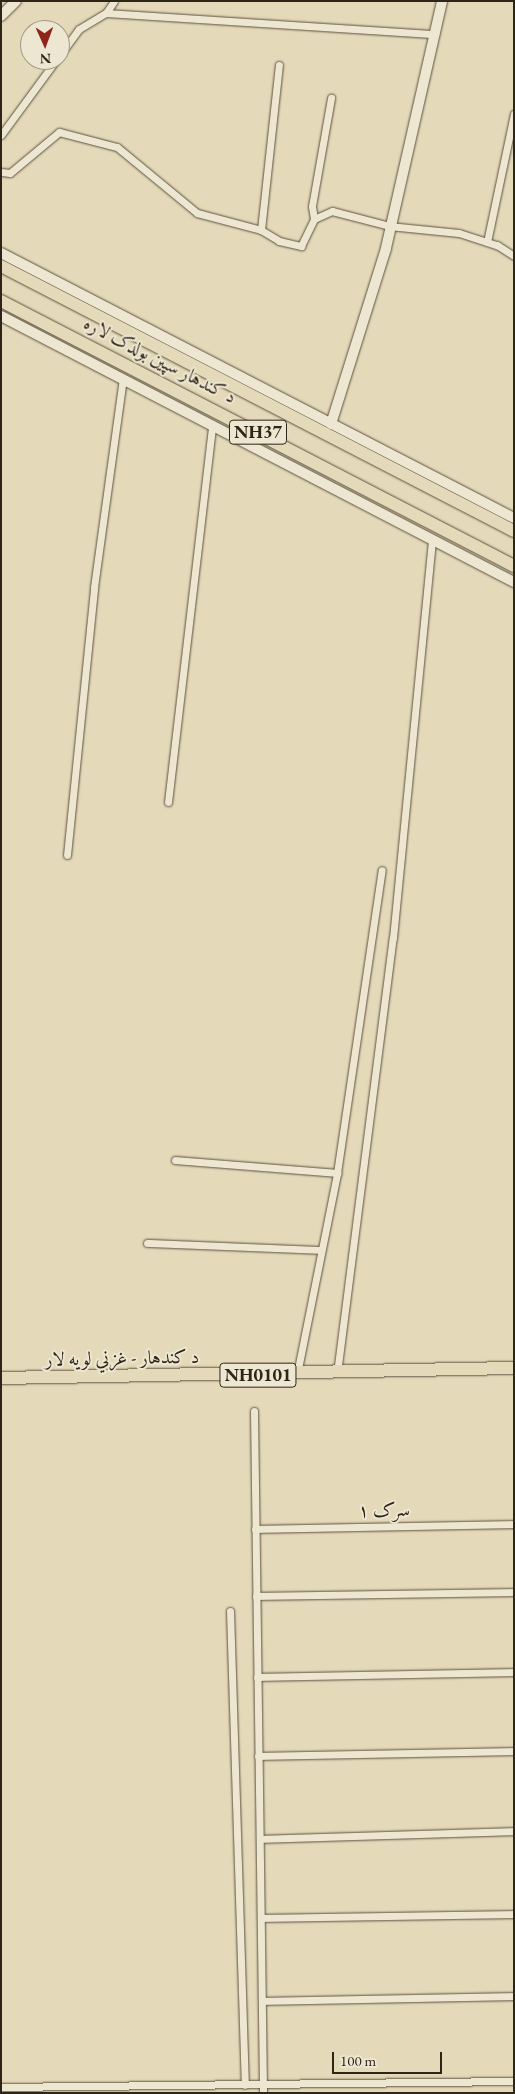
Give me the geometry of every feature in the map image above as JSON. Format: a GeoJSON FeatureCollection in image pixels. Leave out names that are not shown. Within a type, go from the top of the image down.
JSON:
{"type":"FeatureCollection","features":[{"type":"Feature","properties":{"kind":"highway","name":"د کندهار سپین بولدک لاره"},"geometry":{"type":"LineString","coordinates":[[1,266],[514,531]]}},
{"type":"Feature","properties":{"kind":"highway","name":"د کندهار سپین بولدک لاره"},"geometry":{"type":"LineString","coordinates":[[1,301],[514,566]]}},
{"type":"Feature","properties":{"kind":"highway","name":"د کندهار - غزني لويه لار"},"geometry":{"type":"LineString","coordinates":[[1,1378],[337,1374],[514,1368]]}},
{"type":"Feature","properties":{"kind":"street"},"geometry":{"type":"LineString","coordinates":[[1,16],[16,1]]}},
{"type":"Feature","properties":{"kind":"street"},"geometry":{"type":"LineString","coordinates":[[70,41],[79,29],[106,13],[114,1]]}},
{"type":"Feature","properties":{"kind":"street"},"geometry":{"type":"LineString","coordinates":[[331,424],[386,248],[389,226],[442,1]]}},
{"type":"Feature","properties":{"kind":"street"},"geometry":{"type":"LineString","coordinates":[[106,13],[434,34]]}},
{"type":"Feature","properties":{"kind":"street"},"geometry":{"type":"LineString","coordinates":[[261,230],[279,65]]}},
{"type":"Feature","properties":{"kind":"street"},"geometry":{"type":"LineString","coordinates":[[1,135],[49,70]]}},
{"type":"Feature","properties":{"kind":"street"},"geometry":{"type":"LineString","coordinates":[[1,172],[10,173],[59,132],[92,138],[117,148],[197,213],[261,230],[279,241],[301,246],[314,219],[312,206],[331,98]]}},
{"type":"Feature","properties":{"kind":"street"},"geometry":{"type":"LineString","coordinates":[[487,242],[514,114]]}},
{"type":"Feature","properties":{"kind":"street"},"geometry":{"type":"LineString","coordinates":[[314,219],[332,211],[389,226],[459,233],[487,242],[514,256]]}},
{"type":"Feature","properties":{"kind":"street"},"geometry":{"type":"LineString","coordinates":[[1,253],[514,518]]}},
{"type":"Feature","properties":{"kind":"street"},"geometry":{"type":"LineString","coordinates":[[1,316],[514,582]]}},
{"type":"Feature","properties":{"kind":"street"},"geometry":{"type":"LineString","coordinates":[[67,855],[94,587],[123,379]]}},
{"type":"Feature","properties":{"kind":"street"},"geometry":{"type":"LineString","coordinates":[[168,802],[212,425]]}},
{"type":"Feature","properties":{"kind":"street"},"geometry":{"type":"LineString","coordinates":[[337,1374],[393,938],[432,540]]}},
{"type":"Feature","properties":{"kind":"street"},"geometry":{"type":"LineString","coordinates":[[297,1374],[337,1174],[382,870]]}},
{"type":"Feature","properties":{"kind":"street"},"geometry":{"type":"LineString","coordinates":[[175,1160],[337,1174]]}},
{"type":"Feature","properties":{"kind":"street"},"geometry":{"type":"LineString","coordinates":[[147,1243],[321,1250]]}},
{"type":"Feature","properties":{"kind":"street"},"geometry":{"type":"LineString","coordinates":[[254,1412],[263,2093]]}},
{"type":"Feature","properties":{"kind":"street","name":"سرک ۱"},"geometry":{"type":"LineString","coordinates":[[255,1529],[514,1524]]}},
{"type":"Feature","properties":{"kind":"street"},"geometry":{"type":"LineString","coordinates":[[256,1596],[514,1592]]}},
{"type":"Feature","properties":{"kind":"street"},"geometry":{"type":"LineString","coordinates":[[230,1611],[245,2085]]}},
{"type":"Feature","properties":{"kind":"street"},"geometry":{"type":"LineString","coordinates":[[257,1677],[514,1672]]}},
{"type":"Feature","properties":{"kind":"street"},"geometry":{"type":"LineString","coordinates":[[258,1756],[514,1751]]}},
{"type":"Feature","properties":{"kind":"street"},"geometry":{"type":"LineString","coordinates":[[260,1839],[514,1831]]}},
{"type":"Feature","properties":{"kind":"street"},"geometry":{"type":"LineString","coordinates":[[261,1918],[514,1914]]}},
{"type":"Feature","properties":{"kind":"street"},"geometry":{"type":"LineString","coordinates":[[262,2001],[514,1996]]}},
{"type":"Feature","properties":{"kind":"street"},"geometry":{"type":"LineString","coordinates":[[1,2088],[514,2081]]}}]}
